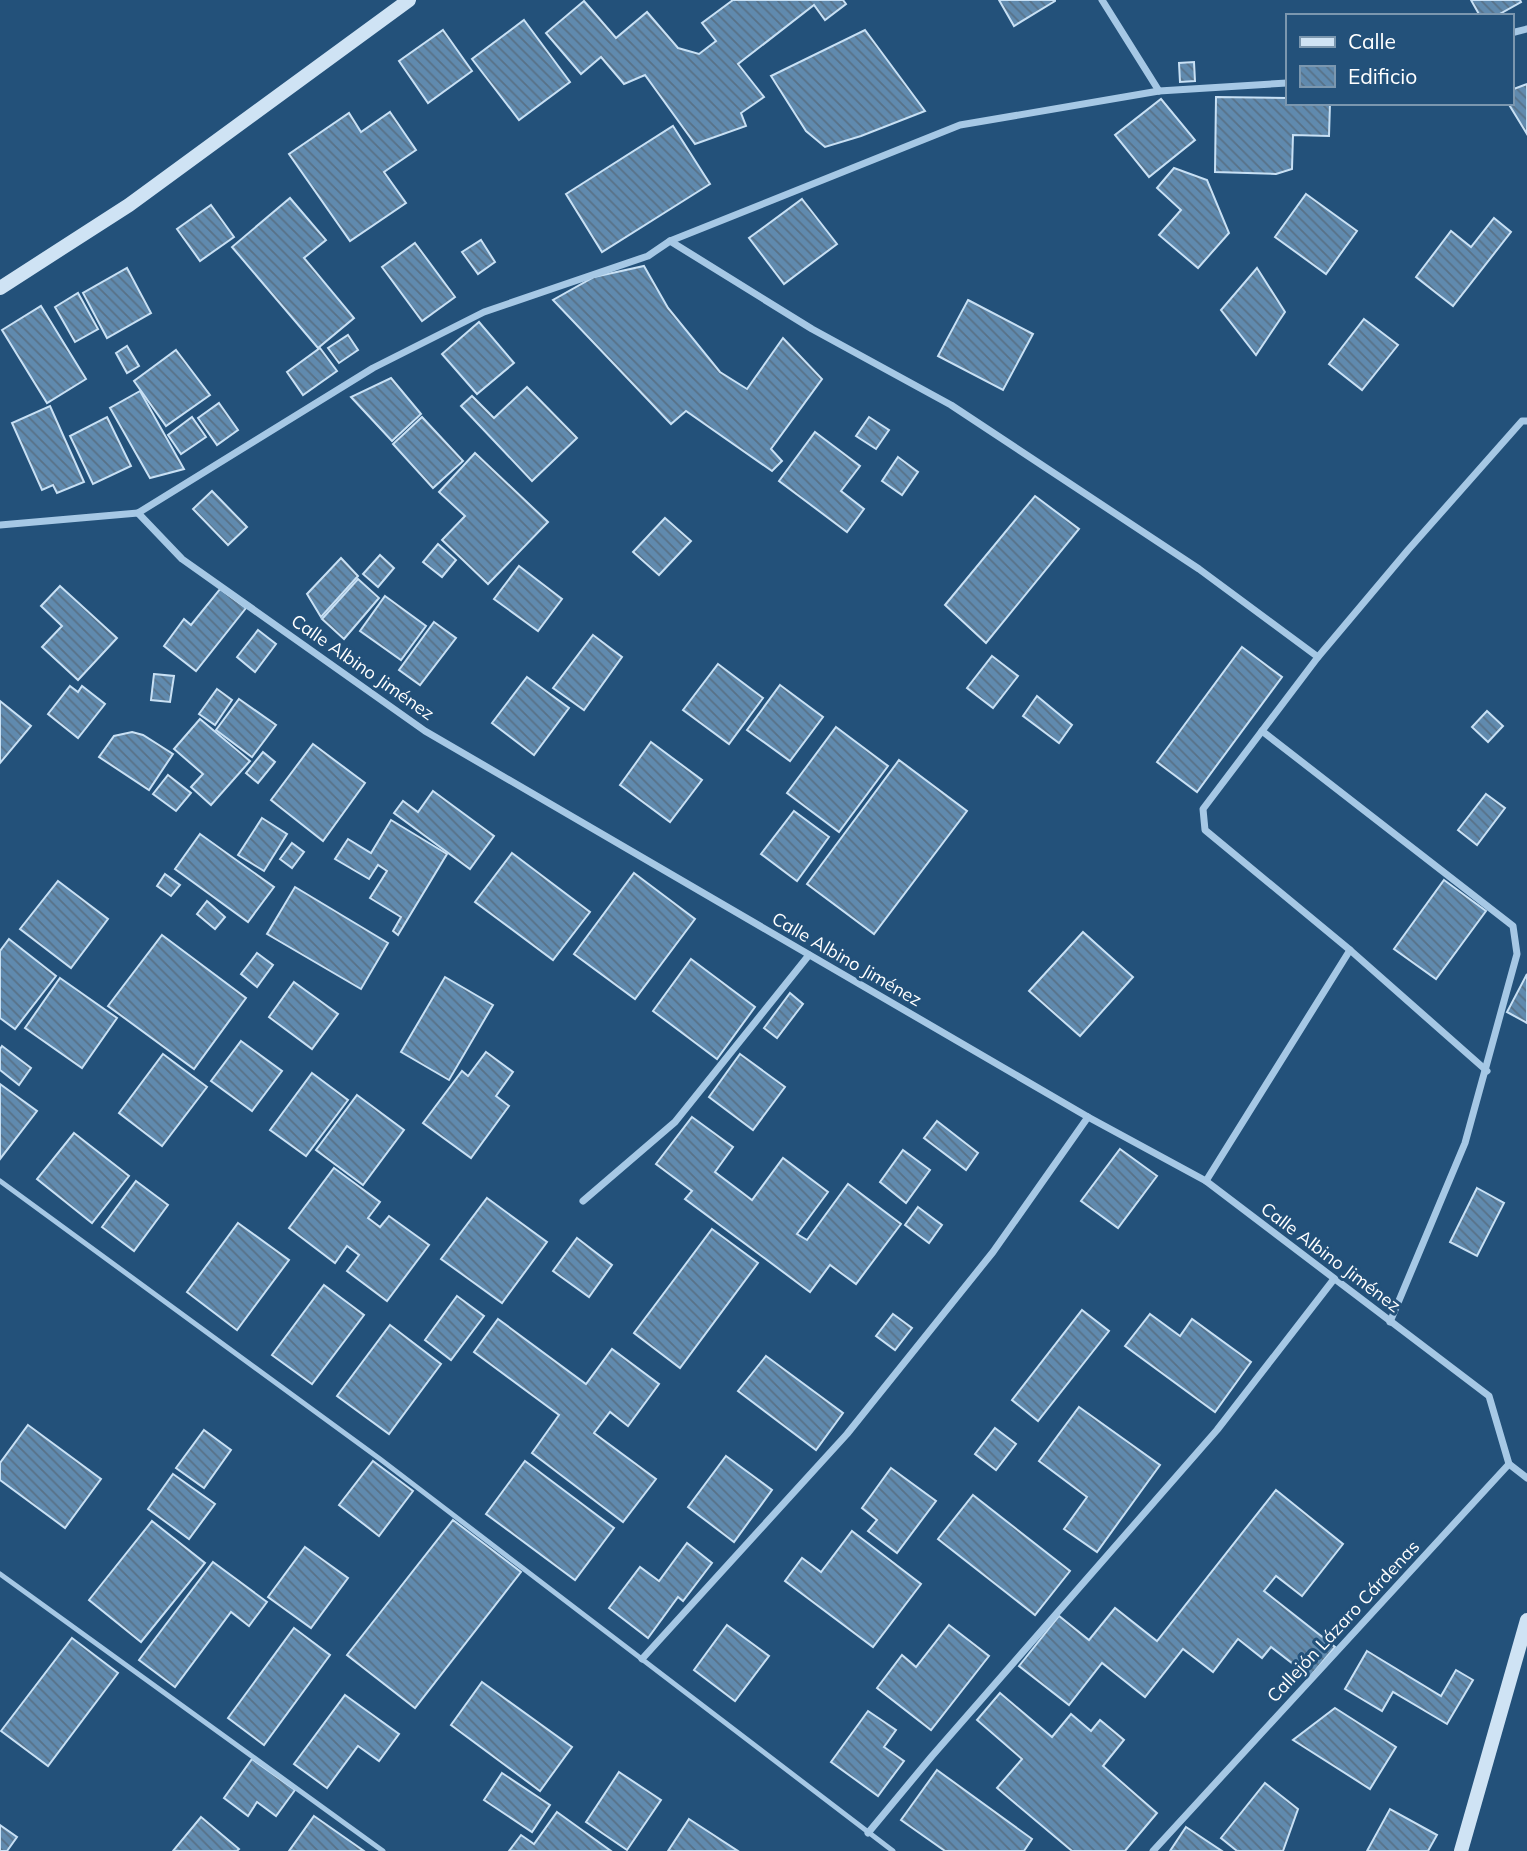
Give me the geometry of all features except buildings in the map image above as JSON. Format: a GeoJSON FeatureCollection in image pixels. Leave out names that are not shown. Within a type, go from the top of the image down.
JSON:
{"type":"FeatureCollection","features":[{"type":"Feature","properties":{"kind":"street"},"geometry":{"type":"LineString","coordinates":[[0,288],[130,205],[410,0]]}},
{"type":"Feature","properties":{"kind":"street"},"geometry":{"type":"LineString","coordinates":[[1102,0],[1159,91]]}},
{"type":"Feature","properties":{"kind":"street"},"geometry":{"type":"LineString","coordinates":[[0,525],[138,513],[373,368],[484,312],[648,256],[670,241],[960,125],[1159,91],[1286,83]]}},
{"type":"Feature","properties":{"kind":"street"},"geometry":{"type":"LineString","coordinates":[[670,241],[812,329],[951,405],[1199,569],[1318,657]]}},
{"type":"Feature","properties":{"kind":"street"},"geometry":{"type":"LineString","coordinates":[[1487,1071],[1350,950],[1205,830],[1203,809],[1318,657],[1425,530],[1522,421],[1527,421]]}},
{"type":"Feature","properties":{"kind":"street","name":"Calle Albino Jiménez"},"geometry":{"type":"LineString","coordinates":[[138,513],[182,559],[425,731],[1088,1117],[1206,1181],[1489,1396],[1509,1464]]}},
{"type":"Feature","properties":{"kind":"street"},"geometry":{"type":"LineString","coordinates":[[1262,731],[1513,926],[1517,954],[1487,1071],[1465,1143],[1390,1322]]}},
{"type":"Feature","properties":{"kind":"street"},"geometry":{"type":"LineString","coordinates":[[1206,1181],[1350,950]]}},
{"type":"Feature","properties":{"kind":"street"},"geometry":{"type":"LineString","coordinates":[[583,1201],[675,1122],[809,955]]}},
{"type":"Feature","properties":{"kind":"street"},"geometry":{"type":"LineString","coordinates":[[642,1659],[847,1434],[993,1251],[1088,1117]]}},
{"type":"Feature","properties":{"kind":"street"},"geometry":{"type":"LineString","coordinates":[[868,1833],[1217,1430],[1334,1279]]}},
{"type":"Feature","properties":{"kind":"street"},"geometry":{"type":"LineString","coordinates":[[1509,1464],[1527,1478]]}},
{"type":"Feature","properties":{"kind":"street","name":"Callejón Lázaro Cárdenas"},"geometry":{"type":"LineString","coordinates":[[1153,1851],[1509,1464]]}},
{"type":"Feature","properties":{"kind":"street"},"geometry":{"type":"LineString","coordinates":[[1461,1851],[1527,1620]]}},
{"type":"Feature","properties":{"kind":"lane"},"geometry":{"type":"LineString","coordinates":[[0,1181],[380,1459],[893,1851]]}},
{"type":"Feature","properties":{"kind":"lane"},"geometry":{"type":"LineString","coordinates":[[0,1574],[383,1851]]}}]}
